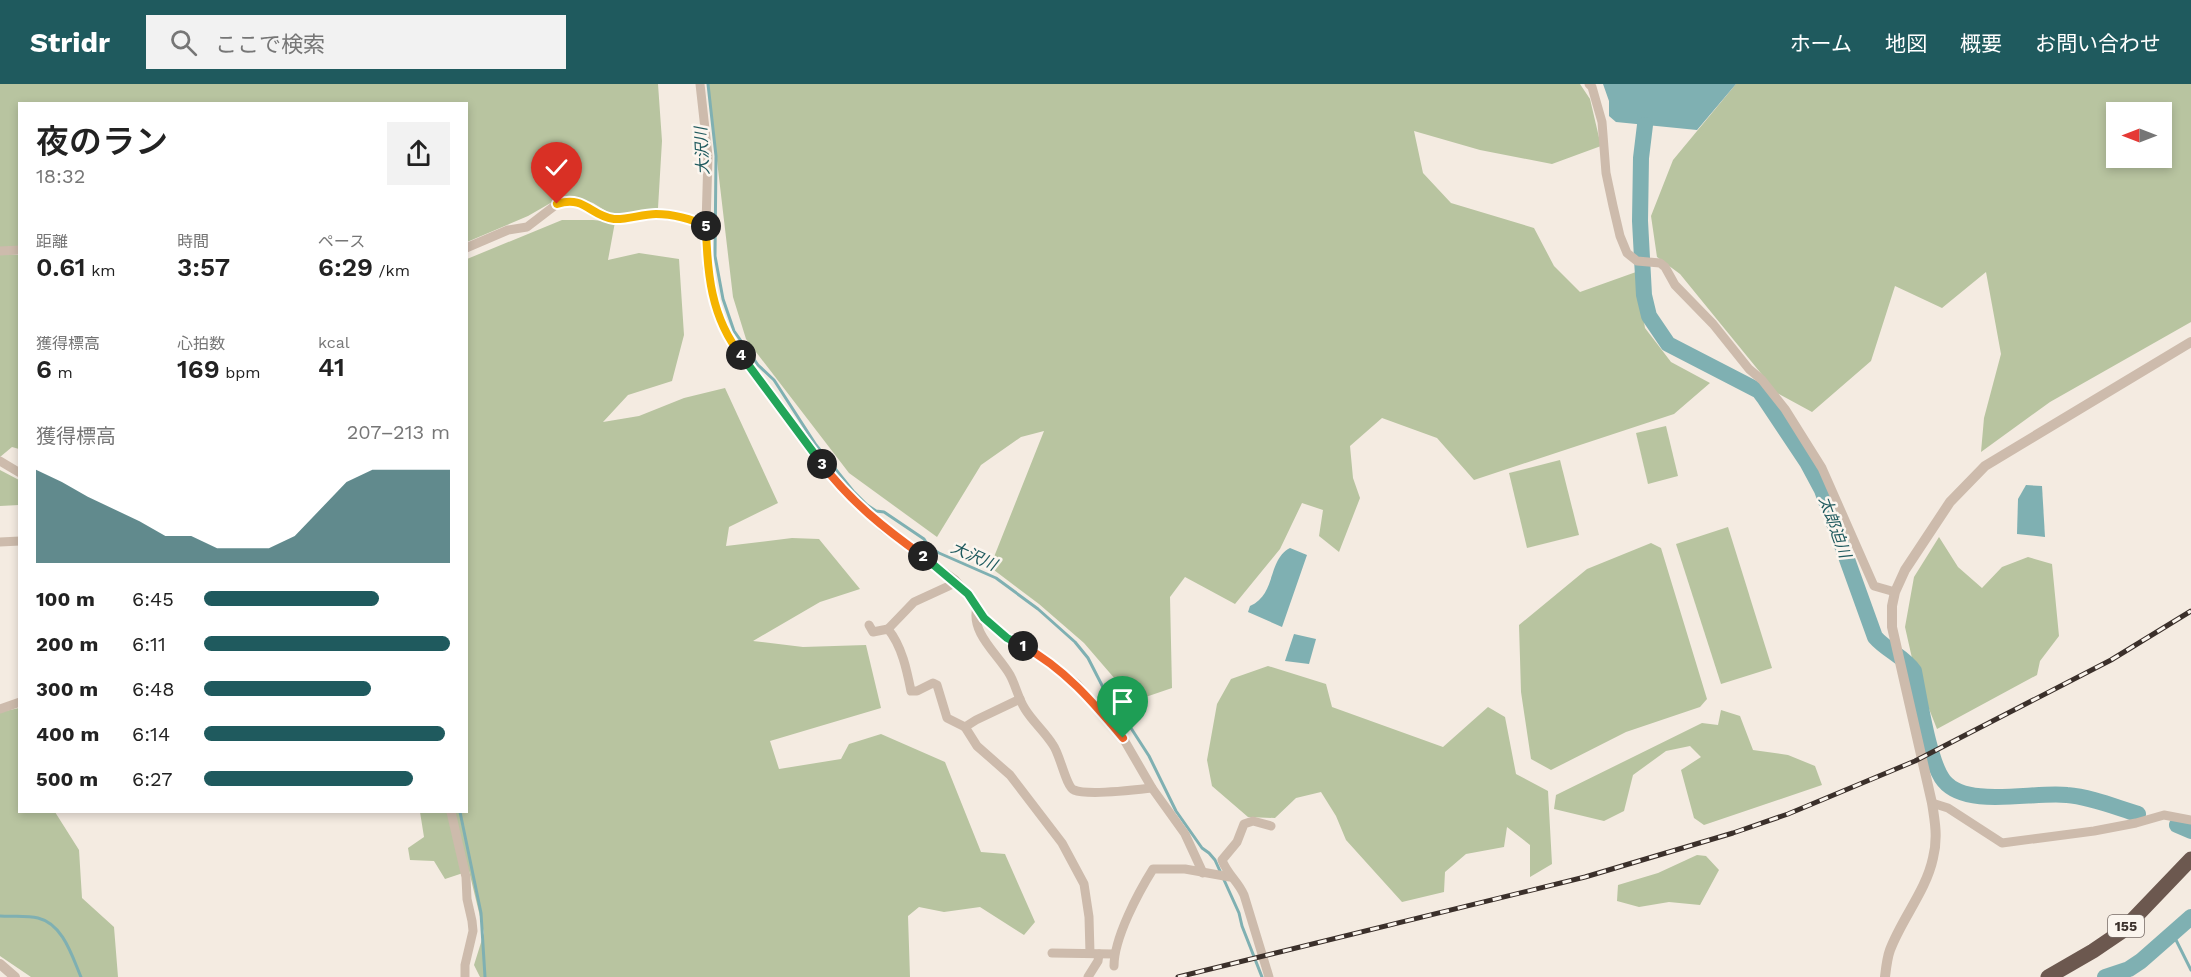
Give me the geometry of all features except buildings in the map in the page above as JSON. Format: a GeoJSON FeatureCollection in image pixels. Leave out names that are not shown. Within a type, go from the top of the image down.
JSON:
{"type":"FeatureCollection","features":[{"type":"Feature","properties":{"kind":"highway","name":"155"},"geometry":{"type":"LineString","coordinates":[[2049,977],[2121,932],[2191,859]]}},
{"type":"Feature","properties":{"kind":"street"},"geometry":{"type":"LineString","coordinates":[[700,84],[708,156],[707,268],[712,294],[724,329],[732,343],[845,492],[884,528],[955,580],[968,594],[984,618],[1007,638],[1039,654],[1077,684],[1123,738],[1152,788],[1185,834],[1208,874]]}},
{"type":"Feature","properties":{"kind":"street"},"geometry":{"type":"LineString","coordinates":[[1589,84],[1592,87],[1602,122],[1606,173],[1620,236],[1627,253],[1637,261],[1660,263],[1665,267],[1675,285],[1713,324],[1785,409],[1822,468],[1874,586],[1895,592]]}},
{"type":"Feature","properties":{"kind":"street"},"geometry":{"type":"LineString","coordinates":[[468,247],[508,230],[527,227],[557,204],[569,200],[584,204],[614,219],[656,214],[683,218],[706,225]]}},
{"type":"Feature","properties":{"kind":"street"},"geometry":{"type":"LineString","coordinates":[[0,251],[18,250]]}},
{"type":"Feature","properties":{"kind":"street"},"geometry":{"type":"LineString","coordinates":[[1885,977],[1889,952],[1927,879],[1933,859],[1936,832],[1932,803],[1892,627],[1895,592],[1905,570],[1950,502],[1985,466],[2191,342]]}},
{"type":"Feature","properties":{"kind":"street"},"geometry":{"type":"LineString","coordinates":[[0,461],[18,472]]}},
{"type":"Feature","properties":{"kind":"street"},"geometry":{"type":"LineString","coordinates":[[0,542],[18,541]]}},
{"type":"Feature","properties":{"kind":"street"},"geometry":{"type":"LineString","coordinates":[[869,624],[876,633],[888,629],[914,602],[951,585],[955,580]]}},
{"type":"Feature","properties":{"kind":"street"},"geometry":{"type":"LineString","coordinates":[[968,594],[976,607],[974,617],[987,644],[1011,677],[1024,708],[1061,757],[1070,787],[1075,791],[1112,792],[1152,788]]}},
{"type":"Feature","properties":{"kind":"street"},"geometry":{"type":"LineString","coordinates":[[888,629],[899,650],[911,691],[917,691],[933,683],[937,685],[947,717],[965,727],[977,746],[1010,775],[1062,843],[1084,884],[1094,953],[1098,960],[1088,977]]}},
{"type":"Feature","properties":{"kind":"street"},"geometry":{"type":"LineString","coordinates":[[965,727],[1020,699]]}},
{"type":"Feature","properties":{"kind":"street"},"geometry":{"type":"LineString","coordinates":[[0,709],[18,703]]}},
{"type":"Feature","properties":{"kind":"street"},"geometry":{"type":"LineString","coordinates":[[1932,803],[1948,808],[2002,843],[2094,831],[2164,815],[2191,820]]}},
{"type":"Feature","properties":{"kind":"street"},"geometry":{"type":"LineString","coordinates":[[451,813],[466,877],[467,899],[472,921],[465,977]]}},
{"type":"Feature","properties":{"kind":"street"},"geometry":{"type":"LineString","coordinates":[[1230,877],[1222,860],[1237,842],[1245,824],[1252,821],[1271,826]]}},
{"type":"Feature","properties":{"kind":"street"},"geometry":{"type":"LineString","coordinates":[[1114,966],[1114,954],[1138,893],[1153,869],[1185,869],[1230,877],[1238,882],[1269,977]]}},
{"type":"Feature","properties":{"kind":"street"},"geometry":{"type":"LineString","coordinates":[[1052,953],[1114,954]]}},
{"type":"Feature","properties":{"kind":"street"},"geometry":{"type":"LineString","coordinates":[[0,964],[15,977]]}},
{"type":"Feature","properties":{"kind":"green space"},"geometry":{"type":"Polygon","coordinates":[[[0,84],[658,84],[662,141],[658,208],[614,216],[593,203],[573,196],[561,197],[528,216],[468,242],[468,102],[18,102],[18,247],[0,248],[0,84]]]}},
{"type":"Feature","properties":{"kind":"green space"},"geometry":{"type":"Polygon","coordinates":[[[708,84],[1580,84],[1590,99],[1601,146],[1552,164],[1480,150],[1414,131],[1423,173],[1451,203],[1534,228],[1554,266],[1580,292],[1636,272],[1645,328],[1671,362],[1710,383],[1674,414],[1474,480],[1437,438],[1382,418],[1350,446],[1353,478],[1360,498],[1339,552],[1319,536],[1323,510],[1302,503],[1280,549],[1235,604],[1185,577],[1170,597],[1172,688],[1134,701],[1084,643],[1039,604],[990,567],[1044,431],[1021,437],[981,465],[937,537],[849,473],[746,339],[733,297],[708,84]]]}},
{"type":"Feature","properties":{"kind":"green space"},"geometry":{"type":"Polygon","coordinates":[[[1736,84],[2191,84],[2191,322],[2050,402],[1981,452],[1984,418],[2001,354],[1986,272],[1942,308],[1895,286],[1871,361],[1812,412],[1777,393],[1680,274],[1657,257],[1651,216],[1673,160],[1736,84]]]}},
{"type":"Feature","properties":{"kind":"green space"},"geometry":{"type":"Polygon","coordinates":[[[562,220],[593,220],[615,222],[608,260],[639,253],[679,259],[684,335],[672,381],[628,395],[603,422],[639,416],[684,398],[725,388],[778,503],[729,527],[726,546],[792,538],[819,539],[860,589],[820,602],[753,641],[803,647],[866,645],[881,708],[770,741],[779,769],[841,759],[849,744],[881,734],[945,762],[981,852],[1005,854],[1035,922],[1024,935],[980,907],[944,912],[919,907],[908,916],[910,977],[480,977],[474,965],[484,933],[469,871],[445,879],[434,861],[410,860],[408,848],[424,837],[420,813],[468,813],[468,259],[562,220]]]}},
{"type":"Feature","properties":{"kind":"green space"},"geometry":{"type":"Polygon","coordinates":[[[0,254],[18,255],[18,449],[12,447],[0,457],[0,254]]]}},
{"type":"Feature","properties":{"kind":"green space"},"geometry":{"type":"Polygon","coordinates":[[[1666,426],[1678,476],[1648,484],[1636,433],[1666,426]]]}},
{"type":"Feature","properties":{"kind":"green space"},"geometry":{"type":"Polygon","coordinates":[[[1560,460],[1579,535],[1527,548],[1509,473],[1560,460]]]}},
{"type":"Feature","properties":{"kind":"green space"},"geometry":{"type":"Polygon","coordinates":[[[0,470],[18,479],[18,505],[0,506],[0,470]]]}},
{"type":"Feature","properties":{"kind":"green space"},"geometry":{"type":"Polygon","coordinates":[[[1728,527],[1772,668],[1721,684],[1676,544],[1728,527]]]}},
{"type":"Feature","properties":{"kind":"green space"},"geometry":{"type":"Polygon","coordinates":[[[1939,537],[1958,567],[1982,588],[2002,567],[2028,557],[2052,564],[2059,636],[2040,661],[2037,675],[1937,729],[1916,676],[1905,627],[1914,577],[1939,537]]]}},
{"type":"Feature","properties":{"kind":"green space"},"geometry":{"type":"Polygon","coordinates":[[[1651,543],[1661,548],[1707,699],[1700,707],[1626,732],[1551,770],[1531,759],[1521,692],[1519,625],[1587,569],[1651,543]]]}},
{"type":"Feature","properties":{"kind":"green space"},"geometry":{"type":"Polygon","coordinates":[[[1268,666],[1326,684],[1332,707],[1443,747],[1488,707],[1505,717],[1516,774],[1548,791],[1552,864],[1530,877],[1530,845],[1507,827],[1504,847],[1466,854],[1445,872],[1444,892],[1402,902],[1346,840],[1336,816],[1321,792],[1296,798],[1275,818],[1248,817],[1212,786],[1207,760],[1217,704],[1231,679],[1268,666]]]}},
{"type":"Feature","properties":{"kind":"green space"},"geometry":{"type":"Polygon","coordinates":[[[18,708],[18,813],[56,813],[79,850],[82,898],[114,927],[118,977],[31,977],[0,956],[0,712],[18,708]]]}},
{"type":"Feature","properties":{"kind":"green space"},"geometry":{"type":"Polygon","coordinates":[[[1721,710],[1740,716],[1753,750],[1788,755],[1815,766],[1822,785],[1704,825],[1694,818],[1681,770],[1701,757],[1690,746],[1666,751],[1633,775],[1624,811],[1604,821],[1554,809],[1556,795],[1702,723],[1718,725],[1721,710]]]}},
{"type":"Feature","properties":{"kind":"green space"},"geometry":{"type":"Polygon","coordinates":[[[1697,855],[1706,856],[1719,870],[1700,905],[1669,902],[1639,907],[1617,901],[1618,885],[1658,873],[1697,855]]]}},
{"type":"Feature","properties":{"kind":"water"},"geometry":{"type":"Polygon","coordinates":[[[1603,84],[1736,84],[1697,130],[1616,122],[1609,116],[1609,101],[1603,84]]]}},
{"type":"Feature","properties":{"kind":"water"},"geometry":{"type":"Polygon","coordinates":[[[2026,485],[2042,486],[2045,537],[2017,534],[2018,499],[2026,485]]]}},
{"type":"Feature","properties":{"kind":"water"},"geometry":{"type":"Polygon","coordinates":[[[1290,548],[1307,555],[1282,627],[1248,612],[1250,606],[1259,601],[1264,594],[1278,560],[1290,548]]]}},
{"type":"Feature","properties":{"kind":"water"},"geometry":{"type":"Polygon","coordinates":[[[1294,634],[1316,639],[1309,664],[1285,661],[1294,634]]]}},
{"type":"Feature","properties":{"kind":"waterway","name":"大沢川"},"geometry":{"type":"LineString","coordinates":[[708,84],[716,156],[715,256],[723,299],[734,331],[758,365],[774,380],[816,445],[867,505],[876,511],[884,512],[924,539],[929,547],[939,553],[996,578],[1038,609],[1075,642],[1088,658],[1109,699],[1149,756],[1176,811],[1202,848],[1215,860],[1239,913],[1262,977]]}},
{"type":"Feature","properties":{"kind":"waterway","name":"太郎迫川"},"geometry":{"type":"LineString","coordinates":[[1645,125],[1641,158],[1640,221],[1644,295],[1649,316],[1668,344],[1759,391],[1807,462],[1822,490],[1875,637],[1914,671],[1929,745],[1944,781],[1955,789],[1984,797],[2067,795],[2094,800],[2138,814]]}},
{"type":"Feature","properties":{"kind":"waterway"},"geometry":{"type":"LineString","coordinates":[[460,813],[481,913],[485,977]]}},
{"type":"Feature","properties":{"kind":"waterway","name":"太郎迫川"},"geometry":{"type":"LineString","coordinates":[[2177,825],[2191,831]]}},
{"type":"Feature","properties":{"kind":"waterway"},"geometry":{"type":"LineString","coordinates":[[0,916],[29,917],[47,921],[66,942],[81,977]]}},
{"type":"Feature","properties":{"kind":"waterway"},"geometry":{"type":"LineString","coordinates":[[2105,977],[2129,969],[2141,961],[2191,917]]}},
{"type":"Feature","properties":{"kind":"waterway"},"geometry":{"type":"LineString","coordinates":[[2173,934],[2191,970]]}},
{"type":"Feature","properties":{"kind":"railway"},"geometry":{"type":"LineString","coordinates":[[1178,977],[1585,877],[1733,833],[1788,814],[1915,761],[2111,660],[2191,611]]}},
{"type":"Feature","properties":{"kind":"route"},"geometry":{"type":"LineString","coordinates":[[557,204],[569,200],[584,204],[614,219],[656,214],[683,218],[706,225],[707,268],[715,305],[724,329],[832,477],[866,513],[955,580],[968,594],[984,618],[1007,638],[1039,654],[1077,684],[1123,738]]}}]}
